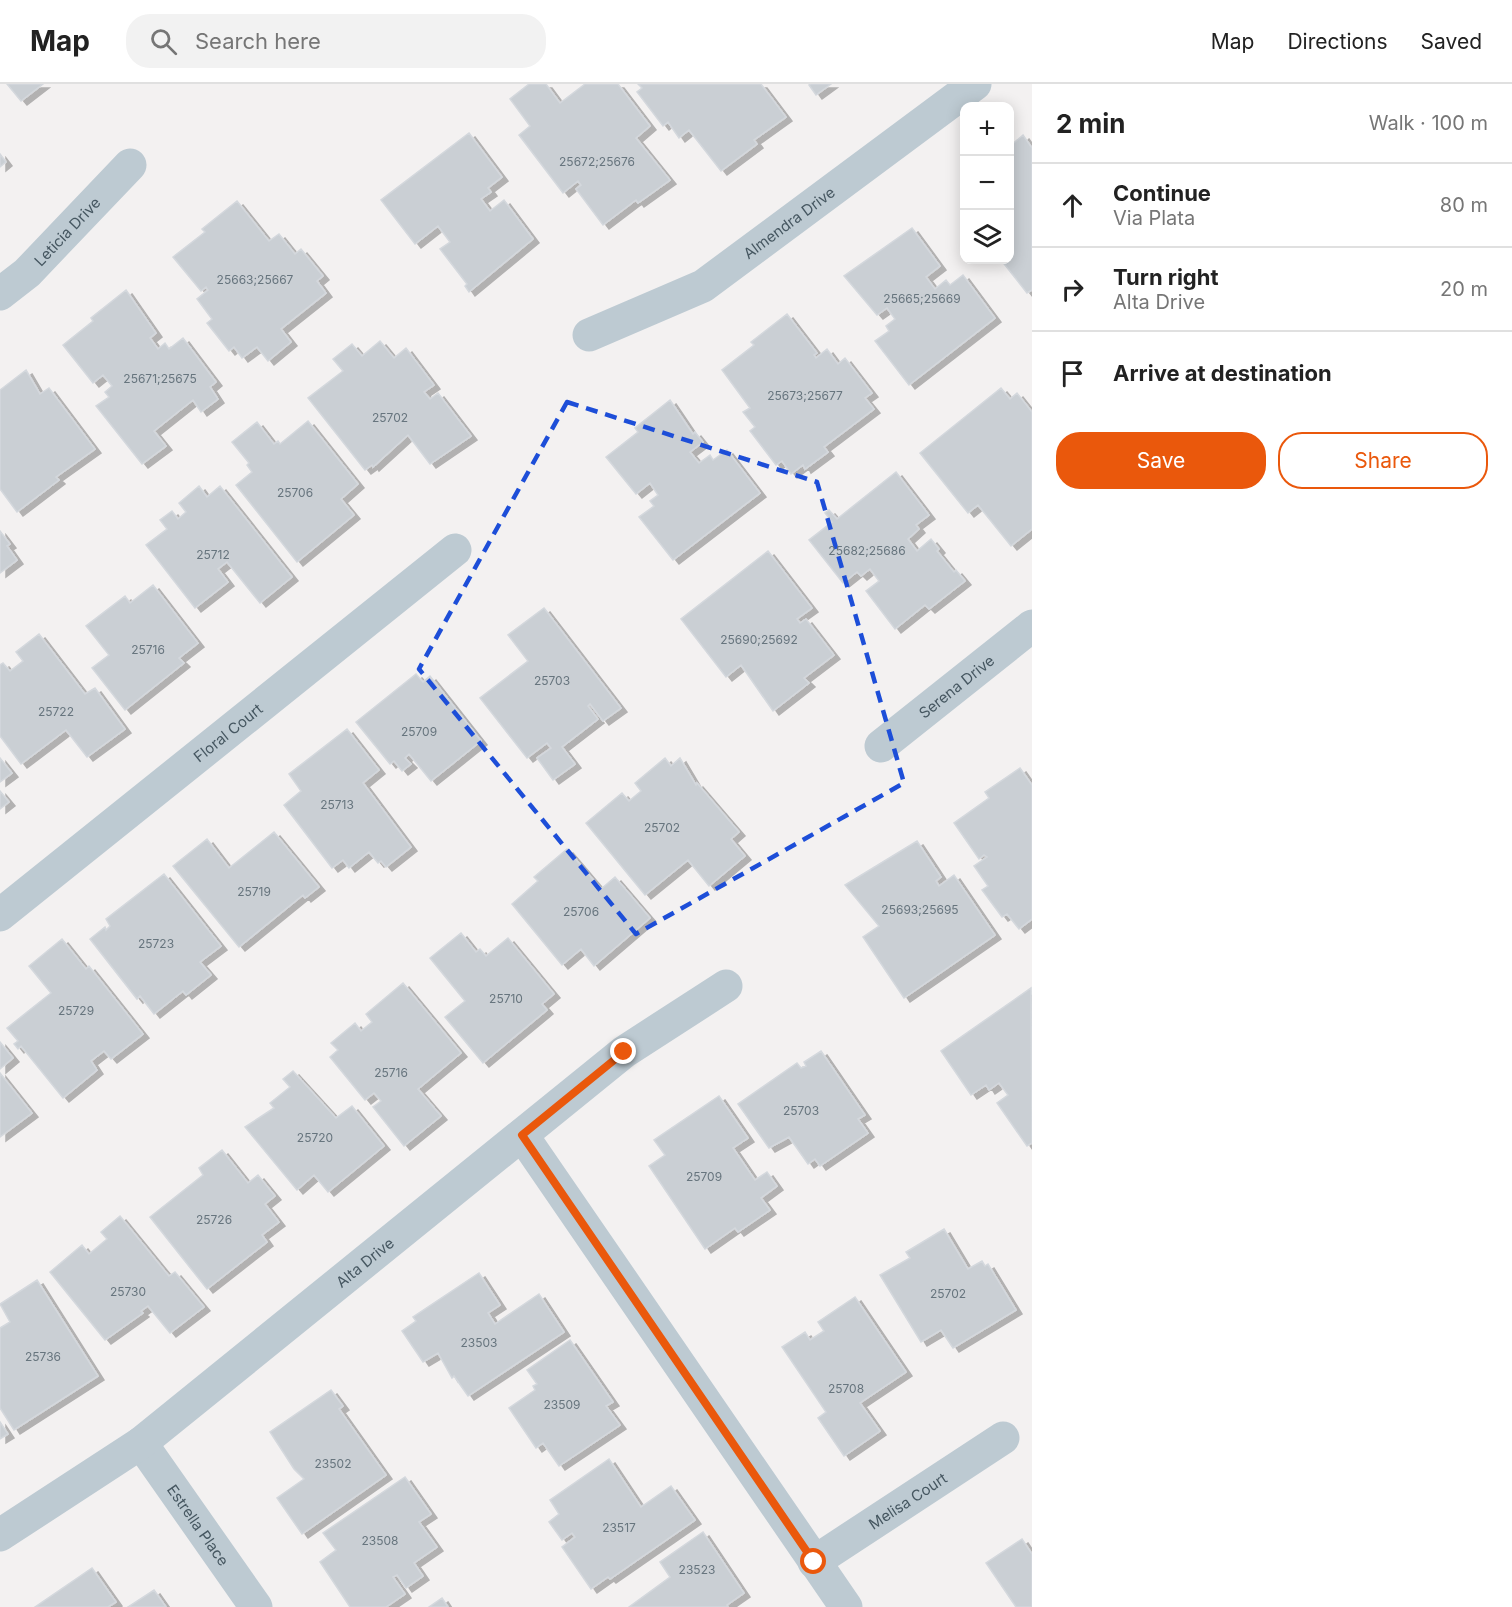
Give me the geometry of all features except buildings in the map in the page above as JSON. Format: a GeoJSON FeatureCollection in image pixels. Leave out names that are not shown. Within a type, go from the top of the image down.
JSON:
{"type":"FeatureCollection","features":[{"type":"Feature","properties":{"kind":"street","name":"Almendra Drive"},"geometry":{"type":"LineString","coordinates":[[589,335],[703,286],[975,84]]}},
{"type":"Feature","properties":{"kind":"street","name":"Leticia Drive"},"geometry":{"type":"LineString","coordinates":[[0,294],[27,273],[130,165]]}},
{"type":"Feature","properties":{"kind":"street","name":"Floral Court"},"geometry":{"type":"LineString","coordinates":[[0,915],[455,550]]}},
{"type":"Feature","properties":{"kind":"street","name":"Serena Drive"},"geometry":{"type":"LineString","coordinates":[[881,746],[1029,636]]}},
{"type":"Feature","properties":{"kind":"street","name":"Alta Drive"},"geometry":{"type":"LineString","coordinates":[[0,1535],[141,1443],[624,1052],[726,986]]}},
{"type":"Feature","properties":{"kind":"street"},"geometry":{"type":"LineString","coordinates":[[522,1135],[846,1607]]}},
{"type":"Feature","properties":{"kind":"street","name":"Melisa Court"},"geometry":{"type":"LineString","coordinates":[[814,1562],[1003,1438]]}},
{"type":"Feature","properties":{"kind":"street","name":"Estrella Place"},"geometry":{"type":"LineString","coordinates":[[141,1443],[256,1607]]}},
{"type":"Feature","properties":{"kind":"highlighted area"},"geometry":{"type":"Polygon","coordinates":[[[567,402],[817,482],[904,783],[636,934],[419,669],[567,402]]]}},
{"type":"Feature","properties":{"kind":"route"},"geometry":{"type":"LineString","coordinates":[[624,1052],[522,1135],[814,1562]]}}]}
